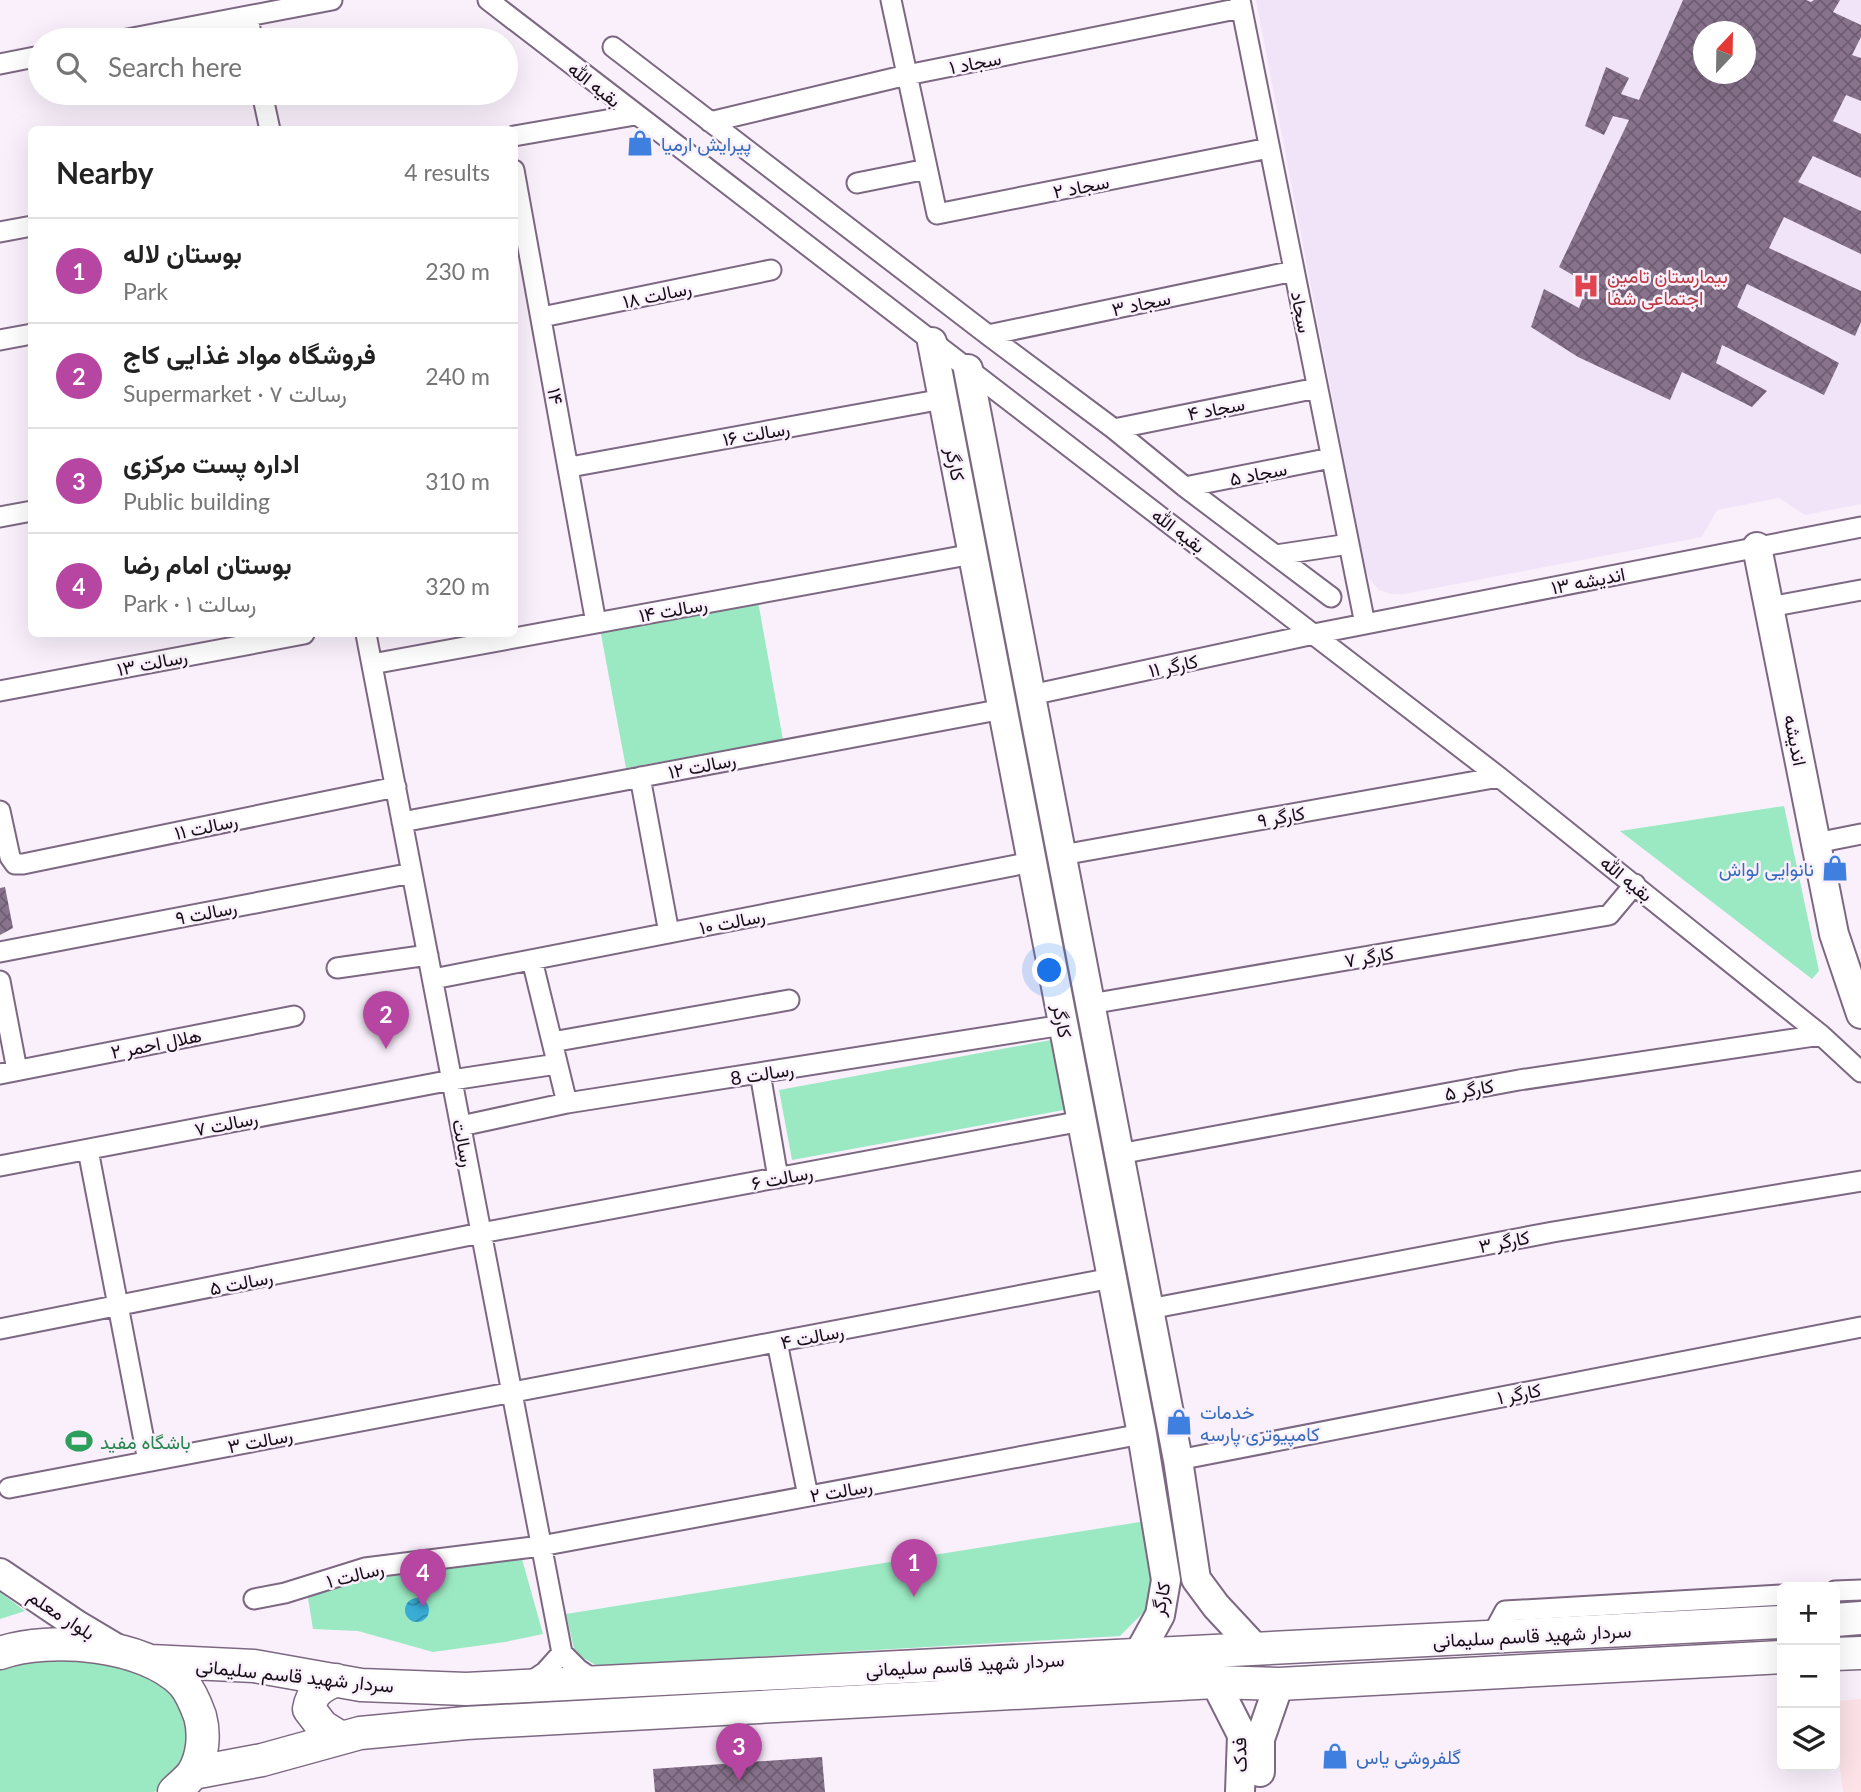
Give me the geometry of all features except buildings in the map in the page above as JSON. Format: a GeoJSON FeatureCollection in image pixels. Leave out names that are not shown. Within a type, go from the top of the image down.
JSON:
{"type":"FeatureCollection","features":[{"type":"Feature","properties":{"kind":"main road"},"geometry":{"type":"LineString","coordinates":[[1840,1620],[1861,1618]]}},
{"type":"Feature","properties":{"kind":"main road","name":"سردار شهید قاسم سلیمانی"},"geometry":{"type":"LineString","coordinates":[[0,1653],[71,1643],[137,1657],[254,1666],[361,1685],[466,1689],[1777,1622]]}},
{"type":"Feature","properties":{"kind":"main road"},"geometry":{"type":"LineString","coordinates":[[1840,1654],[1861,1653]]}},
{"type":"Feature","properties":{"kind":"main road"},"geometry":{"type":"LineString","coordinates":[[137,1657],[183,1684],[196,1703],[203,1727],[201,1751],[184,1782]]}},
{"type":"Feature","properties":{"kind":"main road"},"geometry":{"type":"LineString","coordinates":[[184,1782],[360,1733],[466,1723],[1215,1682],[1279,1685],[1777,1657]]}},
{"type":"Feature","properties":{"kind":"main road"},"geometry":{"type":"LineString","coordinates":[[336,1680],[320,1687],[311,1696],[309,1709],[321,1727],[341,1738]]}},
{"type":"Feature","properties":{"kind":"street"},"geometry":{"type":"LineString","coordinates":[[185,28],[332,0]]}},
{"type":"Feature","properties":{"kind":"street","name":"بقیه الله"},"geometry":{"type":"LineString","coordinates":[[488,0],[1499,777],[1821,1035],[1861,1072]]}},
{"type":"Feature","properties":{"kind":"street","name":"سجاد ۲"},"geometry":{"type":"LineString","coordinates":[[891,0],[937,214],[1269,148]]}},
{"type":"Feature","properties":{"kind":"street","name":"سجاد ۱"},"geometry":{"type":"LineString","coordinates":[[710,122],[907,75],[1240,4]]}},
{"type":"Feature","properties":{"kind":"street","name":"سجاد"},"geometry":{"type":"LineString","coordinates":[[1240,4],[1365,624]]}},
{"type":"Feature","properties":{"kind":"street"},"geometry":{"type":"LineString","coordinates":[[248,16],[250,28]]}},
{"type":"Feature","properties":{"kind":"street","name":"بقیه الله"},"geometry":{"type":"LineString","coordinates":[[613,47],[1331,597]]}},
{"type":"Feature","properties":{"kind":"street"},"geometry":{"type":"LineString","coordinates":[[0,64],[28,58]]}},
{"type":"Feature","properties":{"kind":"street"},"geometry":{"type":"LineString","coordinates":[[265,105],[269,126]]}},
{"type":"Feature","properties":{"kind":"street"},"geometry":{"type":"LineString","coordinates":[[518,135],[635,115]]}},
{"type":"Feature","properties":{"kind":"street"},"geometry":{"type":"LineString","coordinates":[[857,183],[927,169]]}},
{"type":"Feature","properties":{"kind":"street","name":"۱۴"},"geometry":{"type":"LineString","coordinates":[[518,191],[570,467],[596,623]]}},
{"type":"Feature","properties":{"kind":"street"},"geometry":{"type":"LineString","coordinates":[[0,232],[28,227]]}},
{"type":"Feature","properties":{"kind":"street","name":"رسالت ۱۸"},"geometry":{"type":"LineString","coordinates":[[542,317],[771,270]]}},
{"type":"Feature","properties":{"kind":"street","name":"سجاد ۳"},"geometry":{"type":"LineString","coordinates":[[988,335],[1294,271]]}},
{"type":"Feature","properties":{"kind":"street"},"geometry":{"type":"LineString","coordinates":[[0,340],[28,335]]}},
{"type":"Feature","properties":{"kind":"street","name":"کارگر"},"geometry":{"type":"LineString","coordinates":[[932,342],[1142,1434],[1166,1580],[1160,1615],[1138,1655]]}},
{"type":"Feature","properties":{"kind":"street","name":"کارگر"},"geometry":{"type":"LineString","coordinates":[[968,369],[1178,1460],[1196,1579],[1216,1606],[1256,1649]]}},
{"type":"Feature","properties":{"kind":"street","name":"سجاد ۴"},"geometry":{"type":"LineString","coordinates":[[1114,429],[1318,388]]}},
{"type":"Feature","properties":{"kind":"street","name":"رسالت ۱۶"},"geometry":{"type":"LineString","coordinates":[[570,467],[943,399]]}},
{"type":"Feature","properties":{"kind":"street","name":"سجاد ۵"},"geometry":{"type":"LineString","coordinates":[[1185,487],[1331,458]]}},
{"type":"Feature","properties":{"kind":"street"},"geometry":{"type":"LineString","coordinates":[[0,517],[28,512]]}},
{"type":"Feature","properties":{"kind":"street","name":"اندیشه ۱۳"},"geometry":{"type":"LineString","coordinates":[[1314,634],[1861,527]]}},
{"type":"Feature","properties":{"kind":"street"},"geometry":{"type":"LineString","coordinates":[[1276,555],[1349,544]]}},
{"type":"Feature","properties":{"kind":"street","name":"اندیشه"},"geometry":{"type":"LineString","coordinates":[[1757,547],[1834,934],[1861,1014]]}},
{"type":"Feature","properties":{"kind":"street","name":"رسالت ۱۴"},"geometry":{"type":"LineString","coordinates":[[372,664],[973,554]]}},
{"type":"Feature","properties":{"kind":"street"},"geometry":{"type":"LineString","coordinates":[[1769,607],[1861,590]]}},
{"type":"Feature","properties":{"kind":"street","name":"کارگر ۱۱"},"geometry":{"type":"LineString","coordinates":[[1031,695],[1314,634]]}},
{"type":"Feature","properties":{"kind":"street","name":"رسالت ۱۳"},"geometry":{"type":"LineString","coordinates":[[0,691],[288,637]]}},
{"type":"Feature","properties":{"kind":"street","name":"رسالت"},"geometry":{"type":"LineString","coordinates":[[367,637],[562,1653]]}},
{"type":"Feature","properties":{"kind":"street","name":"رسالت ۱۲"},"geometry":{"type":"LineString","coordinates":[[402,822],[1003,709]]}},
{"type":"Feature","properties":{"kind":"street"},"geometry":{"type":"LineString","coordinates":[[640,777],[669,933]]}},
{"type":"Feature","properties":{"kind":"street","name":"کارگر ۹"},"geometry":{"type":"LineString","coordinates":[[1062,855],[1499,777]]}},
{"type":"Feature","properties":{"kind":"street","name":"رسالت ۱۱"},"geometry":{"type":"LineString","coordinates":[[0,811],[10,857],[15,864],[23,864],[396,787]]}},
{"type":"Feature","properties":{"kind":"street"},"geometry":{"type":"LineString","coordinates":[[1816,843],[1861,834]]}},
{"type":"Feature","properties":{"kind":"street","name":"رسالت ۱۰"},"geometry":{"type":"LineString","coordinates":[[433,979],[1032,862]]}},
{"type":"Feature","properties":{"kind":"street","name":"رسالت ۹"},"geometry":{"type":"LineString","coordinates":[[0,952],[412,873]]}},
{"type":"Feature","properties":{"kind":"street","name":"کارگر ۷"},"geometry":{"type":"LineString","coordinates":[[1090,1004],[1609,915],[1635,884]]}},
{"type":"Feature","properties":{"kind":"street"},"geometry":{"type":"LineString","coordinates":[[1834,934],[1861,962]]}},
{"type":"Feature","properties":{"kind":"street"},"geometry":{"type":"LineString","coordinates":[[337,968],[428,955]]}},
{"type":"Feature","properties":{"kind":"street"},"geometry":{"type":"LineString","coordinates":[[532,960],[566,1104]]}},
{"type":"Feature","properties":{"kind":"street"},"geometry":{"type":"LineString","coordinates":[[0,981],[9,1072]]}},
{"type":"Feature","properties":{"kind":"street"},"geometry":{"type":"LineString","coordinates":[[552,1042],[789,1000]]}},
{"type":"Feature","properties":{"kind":"street","name":"هلال احمر ۲"},"geometry":{"type":"LineString","coordinates":[[9,1072],[294,1016]]}},
{"type":"Feature","properties":{"kind":"street","name":"رسالت 8"},"geometry":{"type":"LineString","coordinates":[[461,1126],[566,1104],[1063,1025]]}},
{"type":"Feature","properties":{"kind":"street","name":"کارگر ۵"},"geometry":{"type":"LineString","coordinates":[[1119,1154],[1519,1080],[1821,1035]]}},
{"type":"Feature","properties":{"kind":"street","name":"رسالت ۷"},"geometry":{"type":"LineString","coordinates":[[0,1166],[452,1080],[557,1064]]}},
{"type":"Feature","properties":{"kind":"street"},"geometry":{"type":"LineString","coordinates":[[760,1073],[778,1178]]}},
{"type":"Feature","properties":{"kind":"street","name":"رسالت ۶"},"geometry":{"type":"LineString","coordinates":[[481,1233],[1082,1121]]}},
{"type":"Feature","properties":{"kind":"street"},"geometry":{"type":"LineString","coordinates":[[88,1150],[148,1461]]}},
{"type":"Feature","properties":{"kind":"street","name":"کارگر ۳"},"geometry":{"type":"LineString","coordinates":[[1149,1309],[1553,1232],[1861,1181]]}},
{"type":"Feature","properties":{"kind":"street"},"geometry":{"type":"LineString","coordinates":[[1101,1223],[1131,1217]]}},
{"type":"Feature","properties":{"kind":"street","name":"رسالت ۵"},"geometry":{"type":"LineString","coordinates":[[0,1329],[481,1233]]}},
{"type":"Feature","properties":{"kind":"street","name":"رسالت ۴"},"geometry":{"type":"LineString","coordinates":[[512,1393],[1112,1278]]}},
{"type":"Feature","properties":{"kind":"street","name":"کارگر ۱"},"geometry":{"type":"LineString","coordinates":[[1178,1460],[1861,1327]]}},
{"type":"Feature","properties":{"kind":"street"},"geometry":{"type":"LineString","coordinates":[[777,1342],[808,1496]]}},
{"type":"Feature","properties":{"kind":"street","name":"رسالت ۳"},"geometry":{"type":"LineString","coordinates":[[9,1488],[512,1393]]}},
{"type":"Feature","properties":{"kind":"street","name":"رسالت ۲"},"geometry":{"type":"LineString","coordinates":[[541,1546],[1142,1434]]}},
{"type":"Feature","properties":{"kind":"street","name":"رسالت ۱"},"geometry":{"type":"LineString","coordinates":[[254,1599],[285,1593],[365,1568],[541,1546]]}},
{"type":"Feature","properties":{"kind":"street","name":"بلوار معلم"},"geometry":{"type":"LineString","coordinates":[[0,1573],[77,1625],[137,1657]]}},
{"type":"Feature","properties":{"kind":"street"},"geometry":{"type":"LineString","coordinates":[[1166,1580],[1182,1587],[1196,1579]]}},
{"type":"Feature","properties":{"kind":"street"},"geometry":{"type":"LineString","coordinates":[[1840,1591],[1861,1590]]}},
{"type":"Feature","properties":{"kind":"street"},"geometry":{"type":"LineString","coordinates":[[1491,1637],[1505,1611],[1777,1595]]}},
{"type":"Feature","properties":{"kind":"street"},"geometry":{"type":"LineString","coordinates":[[524,1686],[545,1672],[562,1653],[578,1669],[597,1682]]}},
{"type":"Feature","properties":{"kind":"street","name":"فدک"},"geometry":{"type":"LineString","coordinates":[[1215,1682],[1251,1737],[1259,1792]]}},
{"type":"Feature","properties":{"kind":"street","name":"فدک"},"geometry":{"type":"LineString","coordinates":[[1240,1792],[1251,1737],[1279,1685]]}},
{"type":"Feature","properties":{"kind":"shaded area","name":"بیمارستان تامین اجتماعی شفا"},"geometry":{"type":"Polygon","coordinates":[[[1256,0],[1861,0],[1861,504],[1805,515],[1779,498],[1717,510],[1702,537],[1404,594],[1379,590],[1370,580],[1365,568],[1256,0]]]}},
{"type":"Feature","properties":{"kind":"shaded area"},"geometry":{"type":"Polygon","coordinates":[[[1861,1699],[1861,1792],[1843,1792],[1840,1769],[1840,1701],[1861,1699]]]}},
{"type":"Feature","properties":{"kind":"green space"},"geometry":{"type":"Polygon","coordinates":[[[755,585],[783,740],[626,768],[597,613],[755,585]]]}},
{"type":"Feature","properties":{"kind":"green space"},"geometry":{"type":"Polygon","coordinates":[[[1784,806],[1819,971],[1812,979],[1620,831],[1784,806]]]}},
{"type":"Feature","properties":{"kind":"green space"},"geometry":{"type":"Polygon","coordinates":[[[1051,1040],[1064,1110],[792,1160],[779,1090],[1051,1040]]]}},
{"type":"Feature","properties":{"kind":"green space"},"geometry":{"type":"Polygon","coordinates":[[[1146,1521],[1158,1581],[1144,1612],[1120,1636],[597,1666],[575,1653],[566,1614],[1146,1521]]]}},
{"type":"Feature","properties":{"kind":"green space"},"geometry":{"type":"Polygon","coordinates":[[[522,1559],[543,1634],[433,1652],[358,1631],[313,1629],[306,1586],[522,1559]]]}},
{"type":"Feature","properties":{"kind":"green space"},"geometry":{"type":"Polygon","coordinates":[[[0,1592],[25,1611],[0,1619],[0,1592]]]}},
{"type":"Feature","properties":{"kind":"green space"},"geometry":{"type":"Polygon","coordinates":[[[82,1657],[147,1674],[164,1683],[172,1691],[184,1709],[190,1730],[191,1741],[184,1763],[154,1792],[0,1792],[0,1664],[82,1657]]]}},
{"type":"Feature","properties":{"kind":"water"},"geometry":{"type":"Polygon","coordinates":[[[417,1598],[426,1601],[429,1610],[426,1619],[417,1622],[408,1619],[405,1610],[408,1601],[417,1598]]]}},
{"type":"Feature","properties":{"kind":"place","name":"پیرایش ارمیا"},"geometry":{"type":"Point","coordinates":[640,143]}},
{"type":"Feature","properties":{"kind":"place","name":"بیمارستان تامین اجتماعی شفا"},"geometry":{"type":"Point","coordinates":[1586,286]}},
{"type":"Feature","properties":{"kind":"place","name":"نانوایی لواش"},"geometry":{"type":"Point","coordinates":[1835,868]}},
{"type":"Feature","properties":{"kind":"place","name":"فروشگاه مواد غذایی کاج"},"geometry":{"type":"Point","coordinates":[386,1049]}},
{"type":"Feature","properties":{"kind":"place","name":"خدمات کامپیوتری پارسه"},"geometry":{"type":"Point","coordinates":[1179,1422]}},
{"type":"Feature","properties":{"kind":"place","name":"باشگاه مفید"},"geometry":{"type":"Point","coordinates":[79,1441]}},
{"type":"Feature","properties":{"kind":"place","name":"بوستان لاله"},"geometry":{"type":"Point","coordinates":[914,1597]}},
{"type":"Feature","properties":{"kind":"place","name":"بوستان امام رضا"},"geometry":{"type":"Point","coordinates":[423,1607]}},
{"type":"Feature","properties":{"kind":"place","name":"گلفروشی یاس"},"geometry":{"type":"Point","coordinates":[1335,1756]}},
{"type":"Feature","properties":{"kind":"place","name":"اداره پست مرکزی"},"geometry":{"type":"Point","coordinates":[739,1781]}}]}
